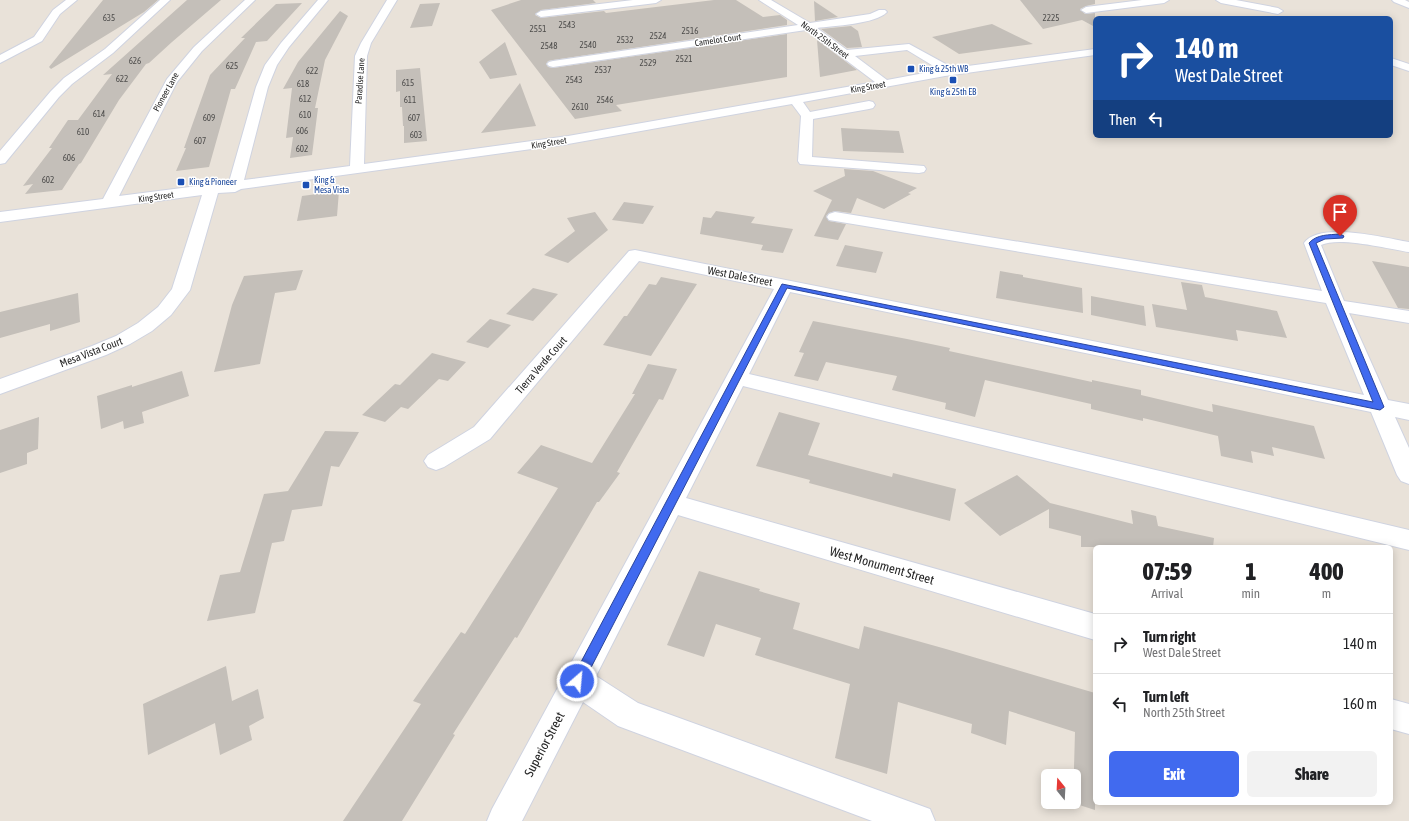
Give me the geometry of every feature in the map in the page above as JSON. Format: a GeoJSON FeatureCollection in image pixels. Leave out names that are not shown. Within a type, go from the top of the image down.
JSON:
{"type":"FeatureCollection","features":[{"type":"Feature","properties":{"kind":"street"},"geometry":{"type":"LineString","coordinates":[[0,60],[38,39],[56,12],[72,0]]}},
{"type":"Feature","properties":{"kind":"street"},"geometry":{"type":"LineString","coordinates":[[0,160],[55,94],[68,81],[109,51],[165,0]]}},
{"type":"Feature","properties":{"kind":"street","name":"Pioneer Lane"},"geometry":{"type":"LineString","coordinates":[[108,203],[171,82],[182,66],[204,42],[250,0]]}},
{"type":"Feature","properties":{"kind":"street"},"geometry":{"type":"LineString","coordinates":[[235,187],[262,87],[271,65],[285,45],[323,0]]}},
{"type":"Feature","properties":{"kind":"street","name":"Paradise Lane"},"geometry":{"type":"LineString","coordinates":[[357,170],[361,56],[366,43],[392,0]]}},
{"type":"Feature","properties":{"kind":"street"},"geometry":{"type":"LineString","coordinates":[[540,14],[656,0]]}},
{"type":"Feature","properties":{"kind":"street","name":"North 25th Street"},"geometry":{"type":"LineString","coordinates":[[764,0],[809,27],[885,84]]}},
{"type":"Feature","properties":{"kind":"street"},"geometry":{"type":"LineString","coordinates":[[1086,10],[1164,0]]}},
{"type":"Feature","properties":{"kind":"street"},"geometry":{"type":"LineString","coordinates":[[1221,0],[1278,11]]}},
{"type":"Feature","properties":{"kind":"street"},"geometry":{"type":"LineString","coordinates":[[1272,16],[1280,8],[1281,0]]}},
{"type":"Feature","properties":{"kind":"street"},"geometry":{"type":"LineString","coordinates":[[1397,0],[1409,5]]}},
{"type":"Feature","properties":{"kind":"street","name":"Camelot Court"},"geometry":{"type":"LineString","coordinates":[[553,64],[809,27],[872,17],[882,12]]}},
{"type":"Feature","properties":{"kind":"street"},"geometry":{"type":"LineString","coordinates":[[845,54],[909,47],[951,72]]}},
{"type":"Feature","properties":{"kind":"street","name":"King Street"},"geometry":{"type":"LineString","coordinates":[[0,217],[235,187],[568,140],[951,72],[1093,52]]}},
{"type":"Feature","properties":{"kind":"street"},"geometry":{"type":"LineString","coordinates":[[1393,54],[1403,53]]}},
{"type":"Feature","properties":{"kind":"street"},"geometry":{"type":"LineString","coordinates":[[1393,62],[1409,68]]}},
{"type":"Feature","properties":{"kind":"street"},"geometry":{"type":"LineString","coordinates":[[795,100],[807,116],[805,162],[919,169]]}},
{"type":"Feature","properties":{"kind":"street"},"geometry":{"type":"LineString","coordinates":[[807,116],[869,105]]}},
{"type":"Feature","properties":{"kind":"street","name":"Mesa Vista Court"},"geometry":{"type":"LineString","coordinates":[[0,387],[45,369],[95,353],[142,330],[160,316],[172,304],[181,290],[211,190]]}},
{"type":"Feature","properties":{"kind":"street"},"geometry":{"type":"LineString","coordinates":[[835,217],[1335,302],[1409,317]]}},
{"type":"Feature","properties":{"kind":"street"},"geometry":{"type":"LineString","coordinates":[[1409,247],[1340,236],[1325,237],[1317,239],[1312,243],[1335,302],[1409,475]]}},
{"type":"Feature","properties":{"kind":"street","name":"West Dale Street"},"geometry":{"type":"LineString","coordinates":[[635,255],[1409,412]]}},
{"type":"Feature","properties":{"kind":"street","name":"Tierra Verde Court"},"geometry":{"type":"LineString","coordinates":[[436,461],[482,433],[635,255]]}},
{"type":"Feature","properties":{"kind":"street","name":"Superior Street"},"geometry":{"type":"LineString","coordinates":[[504,821],[785,285]]}},
{"type":"Feature","properties":{"kind":"street"},"geometry":{"type":"LineString","coordinates":[[736,378],[1409,540]]}},
{"type":"Feature","properties":{"kind":"street","name":"West Monument Street"},"geometry":{"type":"LineString","coordinates":[[670,503],[1093,627]]}},
{"type":"Feature","properties":{"kind":"street"},"geometry":{"type":"LineString","coordinates":[[577,681],[629,715],[918,821]]}},
{"type":"Feature","properties":{"kind":"street"},"geometry":{"type":"LineString","coordinates":[[1393,715],[1409,719]]}},
{"type":"Feature","properties":{"kind":"building"},"geometry":{"type":"Polygon","coordinates":[[[103,0],[158,0],[144,12],[51,69],[49,67],[103,0]]]}},
{"type":"Feature","properties":{"kind":"building"},"geometry":{"type":"Polygon","coordinates":[[[187,0],[221,0],[146,64],[119,100],[81,163],[62,190],[25,194],[33,184],[23,186],[52,148],[49,148],[68,120],[78,120],[112,74],[103,75],[187,0]]]}},
{"type":"Feature","properties":{"kind":"building"},"geometry":{"type":"Polygon","coordinates":[[[521,0],[593,0],[596,3],[541,10],[535,15],[541,18],[604,11],[606,13],[714,0],[736,0],[763,17],[780,15],[787,20],[787,25],[553,60],[548,61],[546,64],[548,67],[553,68],[787,34],[787,77],[616,105],[622,111],[575,119],[491,10],[521,0]]]}},
{"type":"Feature","properties":{"kind":"building"},"geometry":{"type":"Polygon","coordinates":[[[1020,0],[1095,0],[1095,4],[1080,9],[1085,14],[1095,13],[1095,16],[1093,16],[1093,26],[1082,20],[1043,29],[1020,0]]]}},
{"type":"Feature","properties":{"kind":"building"},"geometry":{"type":"Polygon","coordinates":[[[814,1],[838,17],[815,21],[814,1]]]}},
{"type":"Feature","properties":{"kind":"building"},"geometry":{"type":"Polygon","coordinates":[[[302,3],[267,41],[256,42],[235,89],[231,89],[209,167],[176,171],[186,148],[184,148],[210,75],[245,38],[241,38],[276,4],[302,3]]]}},
{"type":"Feature","properties":{"kind":"building"},"geometry":{"type":"Polygon","coordinates":[[[440,3],[432,26],[410,28],[420,4],[440,3]]]}},
{"type":"Feature","properties":{"kind":"building"},"geometry":{"type":"Polygon","coordinates":[[[340,11],[348,16],[325,60],[315,108],[318,108],[312,155],[290,158],[293,137],[286,138],[292,88],[283,89],[298,62],[340,11]]]}},
{"type":"Feature","properties":{"kind":"building"},"geometry":{"type":"Polygon","coordinates":[[[992,24],[1033,44],[959,54],[932,37],[992,24]]]}},
{"type":"Feature","properties":{"kind":"building"},"geometry":{"type":"Polygon","coordinates":[[[851,26],[858,31],[862,47],[847,48],[821,29],[851,26]]]}},
{"type":"Feature","properties":{"kind":"building"},"geometry":{"type":"Polygon","coordinates":[[[817,40],[857,70],[820,77],[817,40]]]}},
{"type":"Feature","properties":{"kind":"building"},"geometry":{"type":"Polygon","coordinates":[[[505,42],[517,75],[490,79],[479,62],[505,42]]]}},
{"type":"Feature","properties":{"kind":"building"},"geometry":{"type":"Polygon","coordinates":[[[420,68],[427,141],[404,143],[404,126],[402,107],[400,107],[400,91],[396,92],[396,70],[420,68]]]}},
{"type":"Feature","properties":{"kind":"building"},"geometry":{"type":"Polygon","coordinates":[[[520,83],[536,126],[481,133],[520,83]]]}},
{"type":"Feature","properties":{"kind":"building"},"geometry":{"type":"Polygon","coordinates":[[[841,128],[899,131],[904,153],[843,151],[841,128]]]}},
{"type":"Feature","properties":{"kind":"building"},"geometry":{"type":"Polygon","coordinates":[[[844,169],[873,171],[917,188],[908,193],[911,194],[884,209],[857,198],[851,213],[835,211],[826,216],[829,221],[846,224],[838,240],[814,236],[832,200],[813,191],[845,176],[844,169]]]}},
{"type":"Feature","properties":{"kind":"building"},"geometry":{"type":"Polygon","coordinates":[[[339,191],[337,216],[297,221],[302,196],[339,191]]]}},
{"type":"Feature","properties":{"kind":"building"},"geometry":{"type":"Polygon","coordinates":[[[624,202],[654,206],[643,224],[612,220],[624,202]]]}},
{"type":"Feature","properties":{"kind":"building"},"geometry":{"type":"Polygon","coordinates":[[[716,211],[755,217],[751,223],[793,229],[783,253],[761,250],[763,245],[700,234],[703,217],[711,218],[716,211]]]}},
{"type":"Feature","properties":{"kind":"building"},"geometry":{"type":"Polygon","coordinates":[[[595,212],[608,230],[568,263],[544,255],[575,231],[567,218],[595,212]]]}},
{"type":"Feature","properties":{"kind":"building"},"geometry":{"type":"Polygon","coordinates":[[[845,245],[883,252],[876,273],[836,266],[845,245]]]}},
{"type":"Feature","properties":{"kind":"building"},"geometry":{"type":"Polygon","coordinates":[[[1372,261],[1409,267],[1409,309],[1398,308],[1372,261]]]}},
{"type":"Feature","properties":{"kind":"building"},"geometry":{"type":"Polygon","coordinates":[[[303,270],[296,290],[275,293],[260,364],[214,372],[232,305],[244,276],[303,270]]]}},
{"type":"Feature","properties":{"kind":"building"},"geometry":{"type":"Polygon","coordinates":[[[1000,271],[1023,275],[1023,277],[1082,288],[1083,313],[996,298],[1000,271]]]}},
{"type":"Feature","properties":{"kind":"building"},"geometry":{"type":"Polygon","coordinates":[[[661,277],[697,284],[651,356],[603,345],[624,316],[627,316],[649,284],[656,285],[661,277]]]}},
{"type":"Feature","properties":{"kind":"building"},"geometry":{"type":"Polygon","coordinates":[[[1181,282],[1202,285],[1205,297],[1277,311],[1287,338],[1236,330],[1238,341],[1156,327],[1152,304],[1187,310],[1181,282]]]}},
{"type":"Feature","properties":{"kind":"building"},"geometry":{"type":"Polygon","coordinates":[[[533,288],[558,294],[533,321],[506,314],[533,288]]]}},
{"type":"Feature","properties":{"kind":"building"},"geometry":{"type":"Polygon","coordinates":[[[78,293],[80,322],[50,331],[50,324],[0,338],[0,312],[78,293]]]}},
{"type":"Feature","properties":{"kind":"building"},"geometry":{"type":"Polygon","coordinates":[[[1091,296],[1144,306],[1146,326],[1091,315],[1091,296]]]}},
{"type":"Feature","properties":{"kind":"building"},"geometry":{"type":"Polygon","coordinates":[[[490,319],[511,325],[488,348],[466,342],[490,319]]]}},
{"type":"Feature","properties":{"kind":"building"},"geometry":{"type":"Polygon","coordinates":[[[813,321],[950,348],[949,351],[1092,382],[1092,380],[1141,390],[1141,395],[1213,412],[1212,404],[1314,426],[1325,459],[1272,447],[1274,456],[1251,451],[1253,463],[1221,456],[1218,436],[1143,418],[1143,421],[1091,409],[1091,404],[985,380],[975,417],[945,409],[946,403],[892,390],[897,376],[826,362],[818,381],[794,376],[804,353],[799,352],[813,321]]]}},
{"type":"Feature","properties":{"kind":"building"},"geometry":{"type":"Polygon","coordinates":[[[432,353],[466,362],[448,381],[439,379],[408,409],[401,407],[385,422],[362,415],[395,384],[400,385],[432,353]]]}},
{"type":"Feature","properties":{"kind":"building"},"geometry":{"type":"Polygon","coordinates":[[[648,364],[677,369],[663,400],[659,399],[617,472],[620,473],[599,502],[597,502],[517,638],[515,637],[453,734],[455,735],[402,821],[343,821],[421,704],[413,701],[461,632],[465,634],[558,488],[517,473],[541,445],[592,463],[635,394],[632,394],[648,364]]]}},
{"type":"Feature","properties":{"kind":"building"},"geometry":{"type":"Polygon","coordinates":[[[182,371],[189,396],[142,412],[144,423],[124,429],[123,421],[101,429],[97,396],[132,385],[132,387],[182,371]]]}},
{"type":"Feature","properties":{"kind":"building"},"geometry":{"type":"Polygon","coordinates":[[[779,412],[820,423],[808,455],[892,477],[893,473],[956,489],[950,521],[809,483],[810,480],[756,466],[779,412]]]}},
{"type":"Feature","properties":{"kind":"building"},"geometry":{"type":"Polygon","coordinates":[[[39,417],[38,449],[27,453],[27,464],[0,473],[0,430],[39,417]]]}},
{"type":"Feature","properties":{"kind":"building"},"geometry":{"type":"Polygon","coordinates":[[[325,431],[359,432],[339,467],[331,466],[322,506],[292,510],[284,541],[272,543],[255,613],[207,621],[220,575],[240,572],[264,494],[288,491],[325,431]]]}},
{"type":"Feature","properties":{"kind":"building"},"geometry":{"type":"Polygon","coordinates":[[[1017,475],[1050,503],[1133,524],[1131,510],[1156,516],[1158,526],[1214,538],[1213,545],[1093,545],[1093,547],[1081,547],[1081,536],[1049,528],[1049,509],[1000,536],[964,503],[1017,475]]]}},
{"type":"Feature","properties":{"kind":"building"},"geometry":{"type":"Polygon","coordinates":[[[699,571],[760,589],[759,591],[800,603],[793,629],[859,649],[864,626],[1093,692],[1093,805],[1095,805],[1095,810],[1081,806],[1081,769],[1074,769],[1075,732],[1009,711],[1006,745],[971,733],[972,724],[898,702],[887,774],[835,758],[850,684],[755,655],[761,638],[716,624],[704,657],[667,645],[699,571]]]}},
{"type":"Feature","properties":{"kind":"building"},"geometry":{"type":"Polygon","coordinates":[[[226,666],[232,701],[258,689],[264,718],[249,726],[252,740],[220,755],[215,723],[148,755],[143,704],[226,666]]]}},
{"type":"Feature","properties":{"kind":"place","name":"King & 25th WB"},"geometry":{"type":"Point","coordinates":[911,69]}},
{"type":"Feature","properties":{"kind":"place","name":"King & 25th EB"},"geometry":{"type":"Point","coordinates":[953,80]}},
{"type":"Feature","properties":{"kind":"place","name":"King & Pioneer"},"geometry":{"type":"Point","coordinates":[181,182]}},
{"type":"Feature","properties":{"kind":"place","name":"King & Mesa Vista"},"geometry":{"type":"Point","coordinates":[306,185]}},
{"type":"Feature","properties":{"kind":"route"},"geometry":{"type":"LineString","coordinates":[[577,681],[785,285],[1380,407],[1336,305],[1312,243],[1317,239],[1340,236]]}}]}
